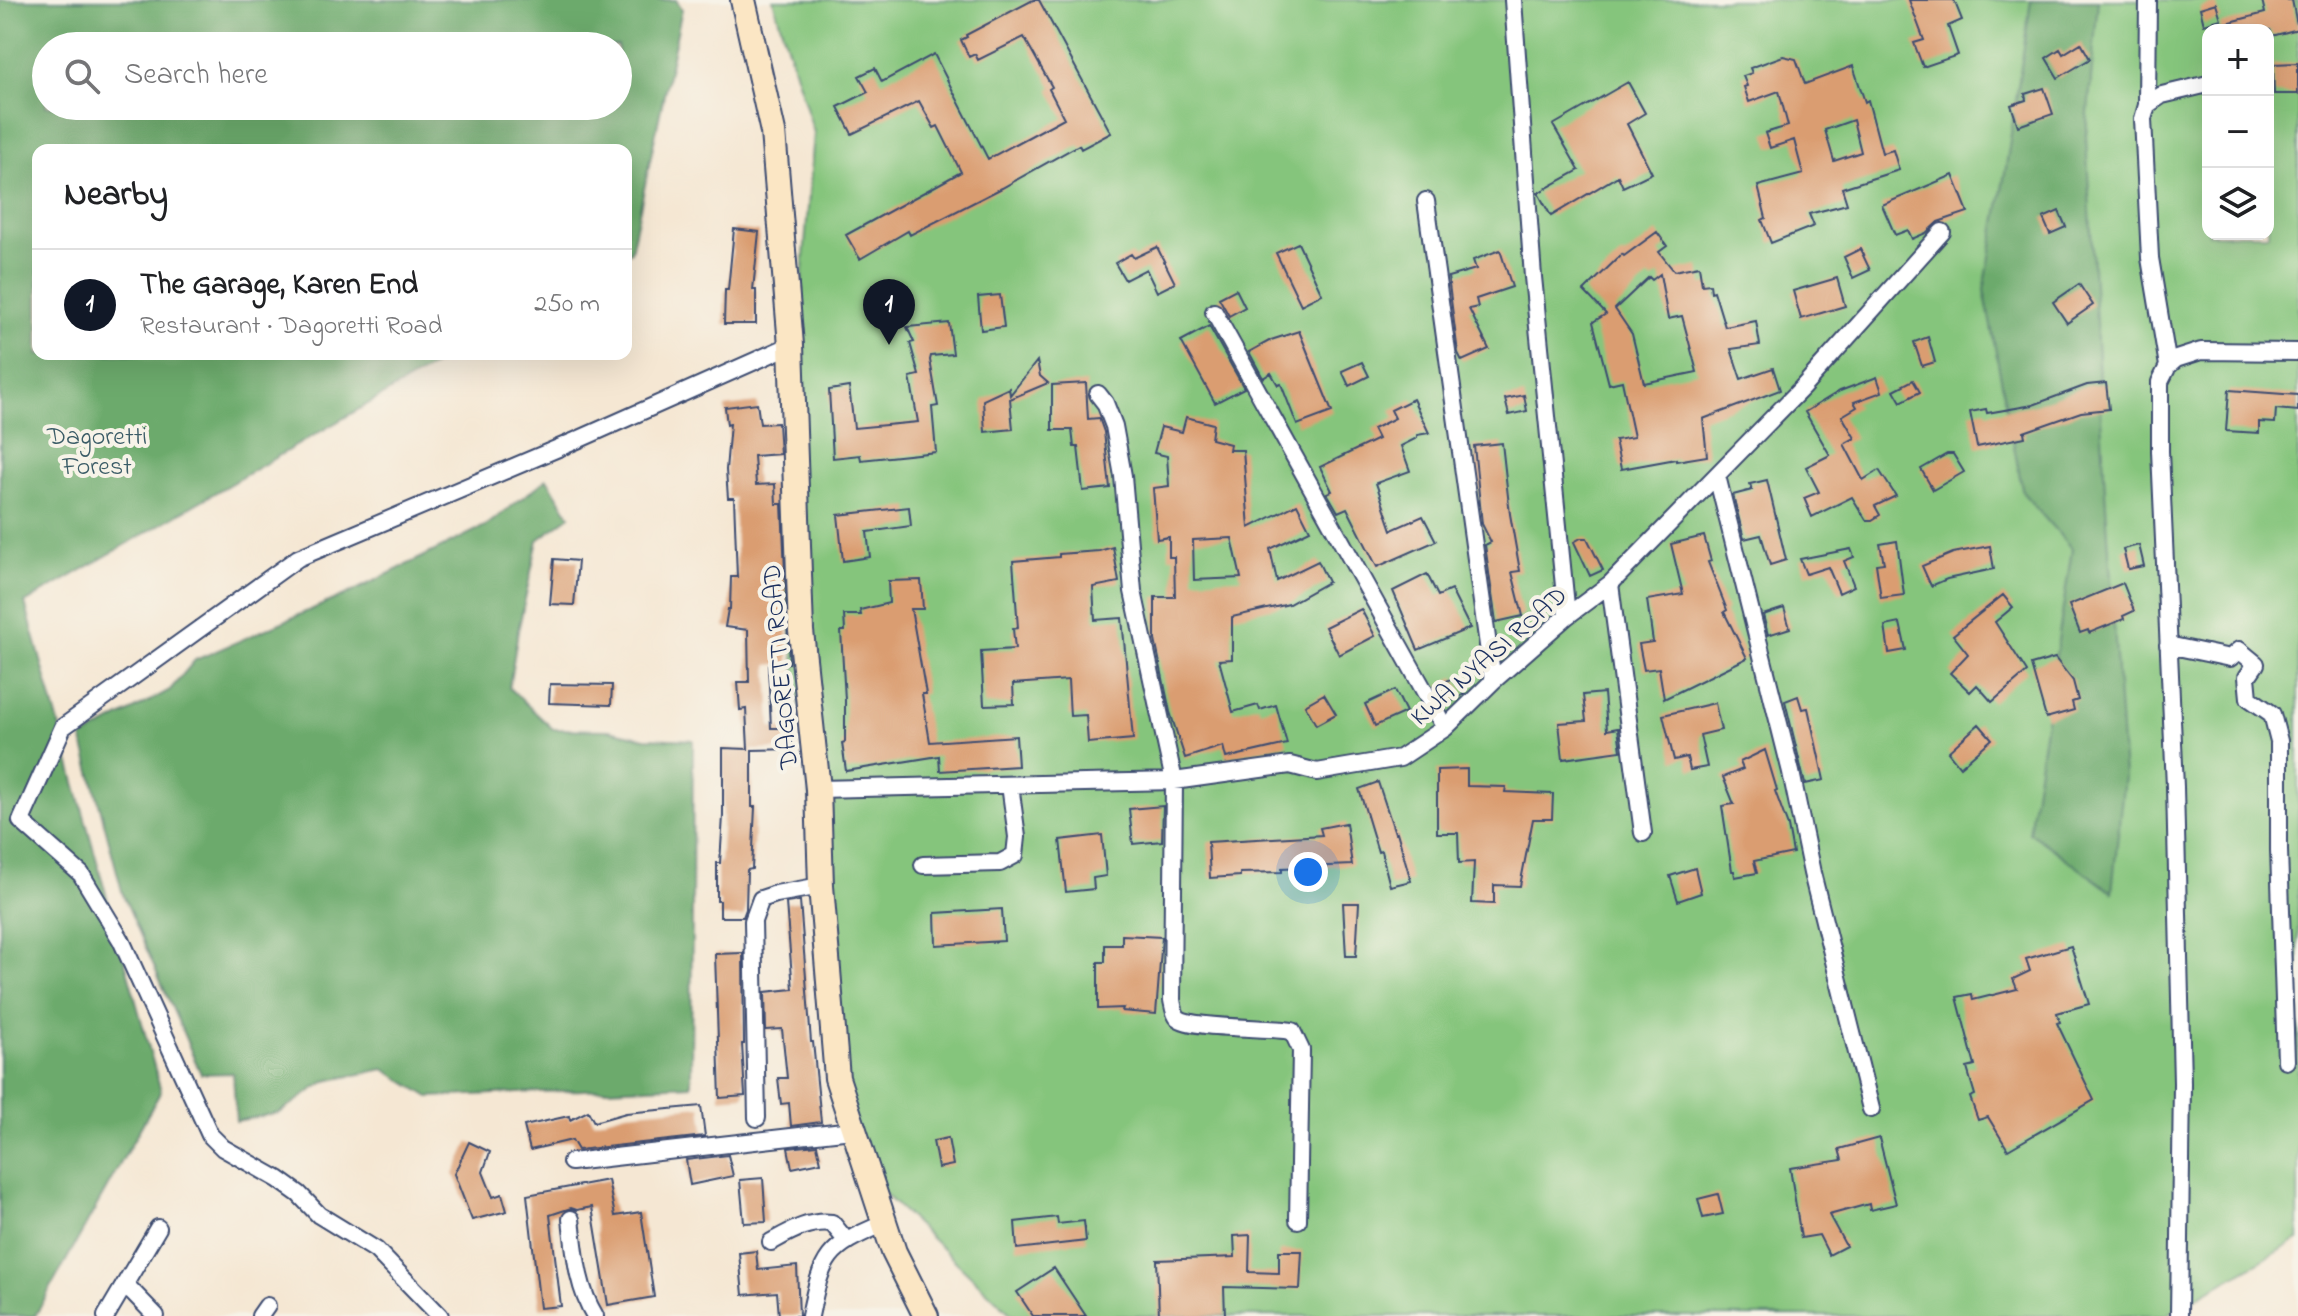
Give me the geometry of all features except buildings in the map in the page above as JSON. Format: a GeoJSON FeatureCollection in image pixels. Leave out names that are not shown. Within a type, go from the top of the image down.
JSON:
{"type":"FeatureCollection","features":[{"type":"Feature","properties":{"kind":"main road","name":"DAGORETTI ROAD"},"geometry":{"type":"LineString","coordinates":[[743,0],[773,132],[791,345],[801,631],[818,789],[821,886],[837,1078],[883,1224],[926,1316]]}},
{"type":"Feature","properties":{"kind":"street"},"geometry":{"type":"LineString","coordinates":[[1513,0],[1533,277],[1567,616]]}},
{"type":"Feature","properties":{"kind":"street"},"geometry":{"type":"LineString","coordinates":[[2148,0],[2147,105],[2143,119],[2150,258],[2168,366]]}},
{"type":"Feature","properties":{"kind":"street"},"geometry":{"type":"LineString","coordinates":[[2147,105],[2162,95],[2202,85]]}},
{"type":"Feature","properties":{"kind":"street"},"geometry":{"type":"LineString","coordinates":[[1426,201],[1493,681]]}},
{"type":"Feature","properties":{"kind":"street","name":"KWA NYASI ROAD"},"geometry":{"type":"LineString","coordinates":[[818,789],[1174,781],[1290,765],[1317,772],[1400,758],[1445,728],[1567,616],[1610,584],[1802,388],[1942,232]]}},
{"type":"Feature","properties":{"kind":"street"},"geometry":{"type":"LineString","coordinates":[[1214,312],[1445,728]]}},
{"type":"Feature","properties":{"kind":"street"},"geometry":{"type":"LineString","coordinates":[[440,1316],[376,1250],[319,1215],[299,1194],[223,1148],[210,1135],[121,940],[81,874],[21,821],[63,727],[298,558],[575,441],[791,345]]}},
{"type":"Feature","properties":{"kind":"street"},"geometry":{"type":"LineString","coordinates":[[2179,1316],[2182,1083],[2160,382],[2168,366],[2187,354],[2201,351],[2298,352]]}},
{"type":"Feature","properties":{"kind":"street"},"geometry":{"type":"LineString","coordinates":[[1098,394],[1114,426],[1123,476],[1133,591],[1174,781],[1174,1010],[1178,1018],[1191,1024],[1278,1028],[1292,1031],[1298,1040],[1301,1050],[1298,1220]]}},
{"type":"Feature","properties":{"kind":"street"},"geometry":{"type":"LineString","coordinates":[[1717,476],[1871,1109]]}},
{"type":"Feature","properties":{"kind":"street"},"geometry":{"type":"LineString","coordinates":[[1610,584],[1643,833]]}},
{"type":"Feature","properties":{"kind":"street"},"geometry":{"type":"LineString","coordinates":[[2168,645],[2230,658],[2239,650],[2256,664],[2247,677],[2249,698],[2272,714],[2276,727],[2279,741],[2286,1061]]}},
{"type":"Feature","properties":{"kind":"street"},"geometry":{"type":"LineString","coordinates":[[923,865],[1000,863],[1015,855],[1017,837],[1010,785]]}},
{"type":"Feature","properties":{"kind":"street"},"geometry":{"type":"LineString","coordinates":[[757,1118],[753,921],[761,899],[821,886]]}},
{"type":"Feature","properties":{"kind":"street"},"geometry":{"type":"LineString","coordinates":[[571,1162],[852,1130]]}},
{"type":"Feature","properties":{"kind":"street"},"geometry":{"type":"LineString","coordinates":[[571,1219],[585,1300],[595,1316]]}},
{"type":"Feature","properties":{"kind":"street"},"geometry":{"type":"LineString","coordinates":[[771,1242],[794,1229],[824,1222],[832,1223],[845,1239]]}},
{"type":"Feature","properties":{"kind":"street"},"geometry":{"type":"LineString","coordinates":[[810,1316],[816,1283],[827,1259],[845,1239],[883,1224]]}},
{"type":"Feature","properties":{"kind":"street"},"geometry":{"type":"LineString","coordinates":[[106,1316],[158,1228]]}},
{"type":"Feature","properties":{"kind":"street"},"geometry":{"type":"LineString","coordinates":[[126,1285],[156,1316]]}},
{"type":"Feature","properties":{"kind":"green space","name":"Dagoretti Forest"},"geometry":{"type":"Polygon","coordinates":[[[0,0],[676,0],[682,9],[632,246],[632,144],[32,144],[32,360],[444,360],[25,603],[161,1091],[35,1316],[0,1316],[0,0]]]}},
{"type":"Feature","properties":{"kind":"green space"},"geometry":{"type":"Polygon","coordinates":[[[773,0],[2298,0],[2298,1240],[2164,1316],[1013,1316],[846,1157],[823,909],[781,544],[814,133],[773,0]]]}},
{"type":"Feature","properties":{"kind":"green space"},"geometry":{"type":"Polygon","coordinates":[[[2031,0],[2098,0],[2086,136],[2124,776],[2112,892],[2029,832],[2072,549],[2023,493],[1984,290],[2031,0]]]}},
{"type":"Feature","properties":{"kind":"green space"},"geometry":{"type":"Polygon","coordinates":[[[547,479],[570,516],[538,540],[509,688],[553,729],[609,730],[645,738],[693,740],[691,1085],[429,1097],[384,1069],[326,1081],[279,1113],[236,1121],[233,1073],[201,1074],[123,895],[82,738],[170,690],[195,660],[354,591],[487,525],[547,479]]]}},
{"type":"Feature","properties":{"kind":"place","name":"The Garage, Karen End"},"geometry":{"type":"Point","coordinates":[889,345]}}]}
